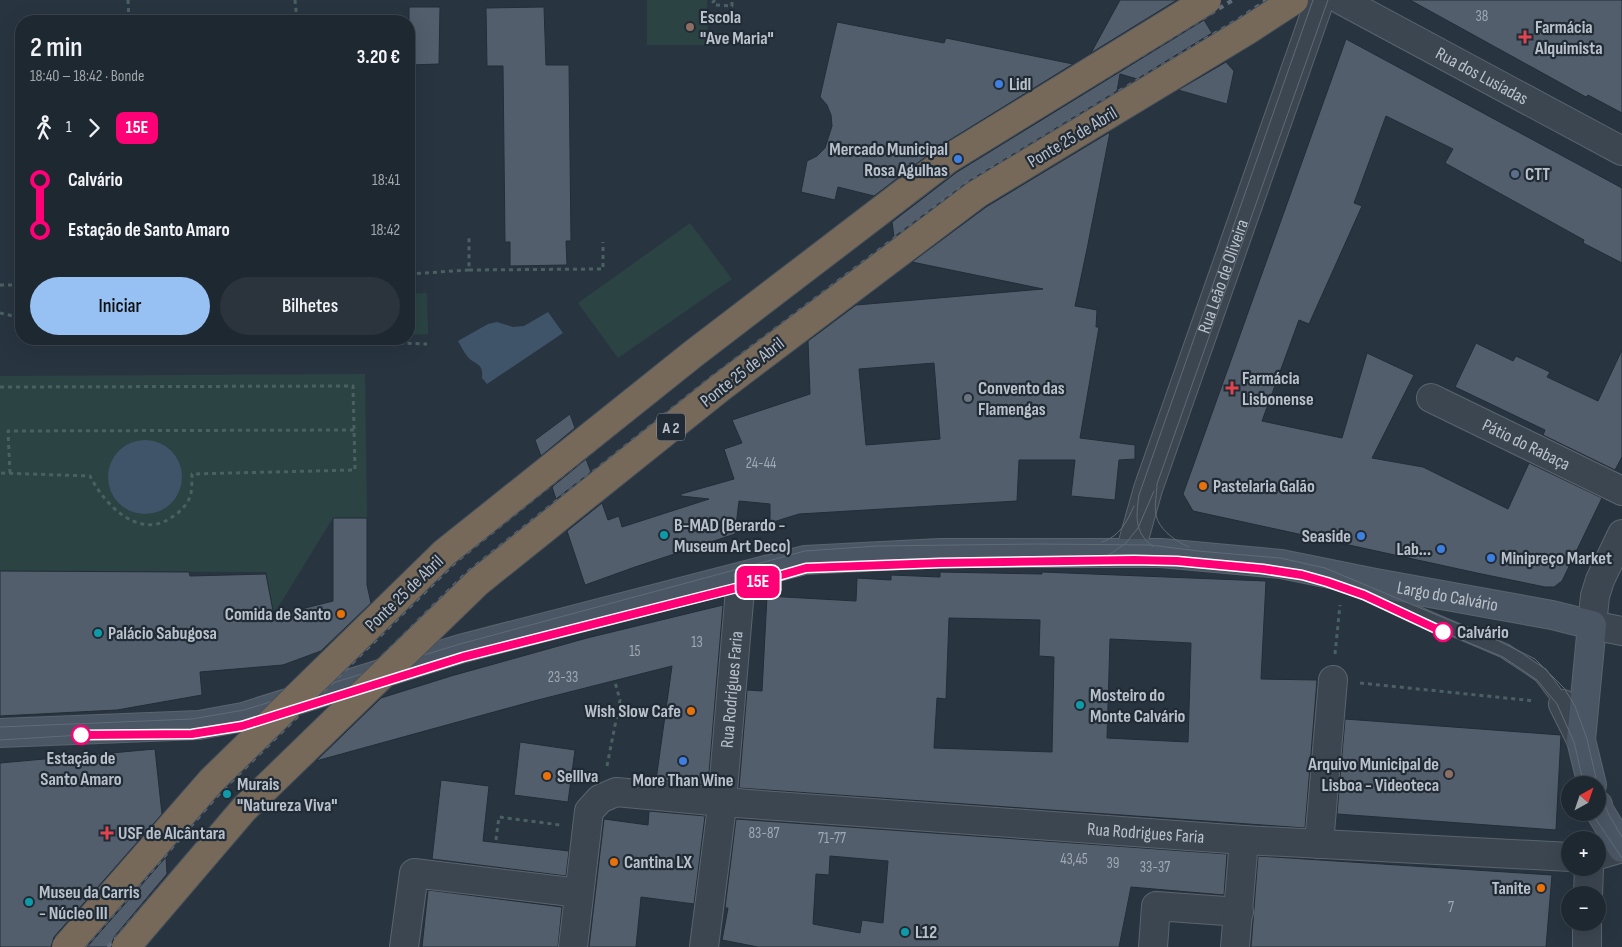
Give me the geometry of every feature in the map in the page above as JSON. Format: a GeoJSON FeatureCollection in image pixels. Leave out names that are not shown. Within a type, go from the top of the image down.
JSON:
{"type":"FeatureCollection","features":[{"type":"Feature","properties":{"kind":"highway","name":"Ponte 25 de Abril"},"geometry":{"type":"LineString","coordinates":[[66,947],[211,781],[444,553],[692,354],[948,159],[1207,0]]}},
{"type":"Feature","properties":{"kind":"highway","name":"Ponte 25 de Abril"},"geometry":{"type":"LineString","coordinates":[[126,947],[244,810],[478,582],[720,388],[977,194],[1248,30],[1294,0]]}},
{"type":"Feature","properties":{"kind":"main road","name":"Largo do Calvário"},"geometry":{"type":"LineString","coordinates":[[0,733],[199,725],[243,717],[460,649],[805,560],[940,553],[1161,554],[1281,564],[1552,615],[1592,625]]}},
{"type":"Feature","properties":{"kind":"main road"},"geometry":{"type":"LineString","coordinates":[[1590,776],[1581,740],[1592,625]]}},
{"type":"Feature","properties":{"kind":"main road"},"geometry":{"type":"LineString","coordinates":[[1606,821],[1622,848]]}},
{"type":"Feature","properties":{"kind":"street","name":"Rua Leão de Oliveira"},"geometry":{"type":"LineString","coordinates":[[1130,553],[1148,489],[1320,0]]}},
{"type":"Feature","properties":{"kind":"street","name":"Rua dos Lusíadas"},"geometry":{"type":"LineString","coordinates":[[1341,0],[1622,151]]}},
{"type":"Feature","properties":{"kind":"street","name":"Pátio do Rabaça"},"geometry":{"type":"LineString","coordinates":[[1431,398],[1622,491]]}},
{"type":"Feature","properties":{"kind":"street"},"geometry":{"type":"LineString","coordinates":[[1622,534],[1597,588],[1592,625],[1622,631]]}},
{"type":"Feature","properties":{"kind":"street","name":"Rua Rodrigues Faria"},"geometry":{"type":"LineString","coordinates":[[704,947],[722,802],[741,578]]}},
{"type":"Feature","properties":{"kind":"street"},"geometry":{"type":"LineString","coordinates":[[1318,844],[1332,680]]}},
{"type":"Feature","properties":{"kind":"street"},"geometry":{"type":"LineString","coordinates":[[1564,704],[1581,740]]}},
{"type":"Feature","properties":{"kind":"street"},"geometry":{"type":"LineString","coordinates":[[573,947],[589,811],[600,799],[609,794],[624,791],[722,802]]}},
{"type":"Feature","properties":{"kind":"street","name":"Rua Rodrigues Faria"},"geometry":{"type":"LineString","coordinates":[[722,802],[1244,840],[1561,857]]}},
{"type":"Feature","properties":{"kind":"street"},"geometry":{"type":"LineString","coordinates":[[1235,947],[1244,840]]}},
{"type":"Feature","properties":{"kind":"street"},"geometry":{"type":"LineString","coordinates":[[1606,853],[1622,848]]}},
{"type":"Feature","properties":{"kind":"street"},"geometry":{"type":"LineString","coordinates":[[404,947],[414,873],[579,893]]}},
{"type":"Feature","properties":{"kind":"street"},"geometry":{"type":"LineString","coordinates":[[1153,947],[1156,906],[1239,912]]}},
{"type":"Feature","properties":{"kind":"street"},"geometry":{"type":"LineString","coordinates":[[1587,931],[1587,947]]}},
{"type":"Feature","properties":{"kind":"lane"},"geometry":{"type":"LineString","coordinates":[[1343,577],[1388,600],[1505,651],[1541,675],[1564,704]]}},
{"type":"Feature","properties":{"kind":"path"},"geometry":{"type":"LineString","coordinates":[[128,0],[129,15]]}},
{"type":"Feature","properties":{"kind":"path"},"geometry":{"type":"LineString","coordinates":[[296,0],[297,15]]}},
{"type":"Feature","properties":{"kind":"path"},"geometry":{"type":"LineString","coordinates":[[715,0],[713,2],[714,5],[732,6],[732,0]]}},
{"type":"Feature","properties":{"kind":"path"},"geometry":{"type":"LineString","coordinates":[[468,236],[469,270]]}},
{"type":"Feature","properties":{"kind":"path"},"geometry":{"type":"LineString","coordinates":[[415,274],[469,270],[603,269],[603,242]]}},
{"type":"Feature","properties":{"kind":"path"},"geometry":{"type":"LineString","coordinates":[[0,285],[15,285]]}},
{"type":"Feature","properties":{"kind":"path"},"geometry":{"type":"LineString","coordinates":[[0,313],[15,315]]}},
{"type":"Feature","properties":{"kind":"path"},"geometry":{"type":"LineString","coordinates":[[415,344],[427,344]]}},
{"type":"Feature","properties":{"kind":"path"},"geometry":{"type":"LineString","coordinates":[[0,387],[353,386],[354,430],[354,470],[192,474],[190,497],[179,512],[166,521],[147,526],[121,515],[97,490],[90,476],[0,473]]}},
{"type":"Feature","properties":{"kind":"path"},"geometry":{"type":"LineString","coordinates":[[10,473],[8,431],[354,430]]}},
{"type":"Feature","properties":{"kind":"path"},"geometry":{"type":"LineString","coordinates":[[1343,577],[1332,680],[1564,704]]}},
{"type":"Feature","properties":{"kind":"path"},"geometry":{"type":"LineString","coordinates":[[600,799],[620,700],[615,682]]}},
{"type":"Feature","properties":{"kind":"path"},"geometry":{"type":"LineString","coordinates":[[496,840],[499,817],[587,828]]}},
{"type":"Feature","properties":{"kind":"green space"},"geometry":{"type":"Polygon","coordinates":[[[647,0],[707,0],[708,45],[647,45],[647,0]]]}},
{"type":"Feature","properties":{"kind":"green space"},"geometry":{"type":"Polygon","coordinates":[[[690,223],[732,279],[618,358],[578,303],[690,223]]]}},
{"type":"Feature","properties":{"kind":"green space"},"geometry":{"type":"Polygon","coordinates":[[[427,293],[428,334],[415,335],[415,294],[427,293]]]}},
{"type":"Feature","properties":{"kind":"green space"},"geometry":{"type":"Polygon","coordinates":[[[365,374],[367,518],[333,518],[274,614],[266,572],[0,571],[0,376],[365,374]]]}},
{"type":"Feature","properties":{"kind":"water"},"geometry":{"type":"Polygon","coordinates":[[[548,312],[563,333],[487,384],[482,378],[480,366],[467,356],[458,341],[488,324],[497,322],[513,327],[524,326],[548,312]]]}},
{"type":"Feature","properties":{"kind":"water"},"geometry":{"type":"Polygon","coordinates":[[[138,440],[152,440],[166,446],[176,456],[182,470],[182,484],[176,498],[166,508],[152,514],[138,514],[124,508],[114,498],[108,484],[108,470],[114,456],[124,446],[138,440]]]}},
{"type":"Feature","properties":{"kind":"building"},"geometry":{"type":"Polygon","coordinates":[[[1120,0],[1177,0],[1091,53],[1120,0]]]}},
{"type":"Feature","properties":{"kind":"building"},"geometry":{"type":"Polygon","coordinates":[[[1410,0],[1622,0],[1622,113],[1588,95],[1586,97],[1410,0]]]}},
{"type":"Feature","properties":{"kind":"building"},"geometry":{"type":"Polygon","coordinates":[[[409,7],[440,7],[439,64],[415,65],[415,15],[409,15],[409,7]]]}},
{"type":"Feature","properties":{"kind":"building"},"geometry":{"type":"Polygon","coordinates":[[[544,7],[546,65],[569,65],[571,241],[566,241],[567,265],[510,266],[510,242],[505,242],[503,66],[487,66],[486,8],[544,7]]]}},
{"type":"Feature","properties":{"kind":"building"},"geometry":{"type":"Polygon","coordinates":[[[1204,20],[1212,33],[1137,79],[1120,74],[1117,91],[969,181],[894,237],[892,222],[957,172],[1204,20]]]}},
{"type":"Feature","properties":{"kind":"building"},"geometry":{"type":"Polygon","coordinates":[[[837,22],[944,43],[946,38],[1073,64],[940,146],[874,196],[838,187],[835,200],[801,192],[807,161],[817,156],[825,148],[832,126],[831,115],[827,105],[820,97],[837,22]]]}},
{"type":"Feature","properties":{"kind":"building"},"geometry":{"type":"Polygon","coordinates":[[[1346,39],[1622,188],[1622,263],[1583,243],[1584,240],[1445,163],[1453,149],[1386,116],[1354,203],[1362,206],[1309,324],[1299,320],[1262,421],[1342,438],[1367,353],[1414,375],[1372,458],[1423,467],[1508,509],[1529,463],[1602,498],[1562,581],[1554,587],[1545,587],[1477,573],[1193,511],[1183,494],[1346,39]]]}},
{"type":"Feature","properties":{"kind":"building"},"geometry":{"type":"Polygon","coordinates":[[[1226,62],[1234,71],[1227,104],[1178,90],[1226,62]]]}},
{"type":"Feature","properties":{"kind":"building"},"geometry":{"type":"Polygon","coordinates":[[[1110,132],[1075,306],[1097,310],[1096,327],[1099,327],[1080,438],[1135,445],[1135,459],[1119,460],[1115,500],[1071,496],[1075,460],[1019,460],[1017,501],[799,514],[770,523],[770,504],[739,501],[735,534],[585,585],[567,531],[602,503],[608,520],[619,516],[622,527],[709,499],[681,496],[681,494],[734,479],[724,449],[742,443],[732,420],[810,394],[808,341],[856,305],[1043,289],[912,262],[986,207],[1110,132]],[[934,363],[859,369],[866,445],[940,439],[934,363]]]}},
{"type":"Feature","properties":{"kind":"building"},"geometry":{"type":"Polygon","coordinates":[[[1476,343],[1513,361],[1516,356],[1550,372],[1547,377],[1598,401],[1622,350],[1622,457],[1615,470],[1543,435],[1545,430],[1455,387],[1476,343]]]}},
{"type":"Feature","properties":{"kind":"building"},"geometry":{"type":"Polygon","coordinates":[[[570,414],[575,428],[541,456],[535,440],[570,414]]]}},
{"type":"Feature","properties":{"kind":"building"},"geometry":{"type":"Polygon","coordinates":[[[586,459],[591,472],[556,499],[552,487],[586,459]]]}},
{"type":"Feature","properties":{"kind":"building","name":"Palácio Sabugosa"},"geometry":{"type":"Polygon","coordinates":[[[333,518],[367,518],[367,585],[371,603],[321,651],[283,665],[200,672],[202,695],[117,710],[0,716],[0,571],[189,572],[190,576],[266,574],[274,616],[333,601],[333,518]]]}},
{"type":"Feature","properties":{"kind":"building"},"geometry":{"type":"Polygon","coordinates":[[[940,572],[1042,574],[1042,572],[1266,581],[1261,679],[1317,680],[1305,828],[739,788],[747,690],[762,691],[767,596],[856,601],[857,578],[891,580],[891,575],[940,577],[940,572]],[[949,618],[946,699],[937,698],[934,748],[1052,752],[1054,657],[1039,656],[1040,620],[949,618]],[[1110,639],[1107,738],[1188,742],[1191,643],[1110,639]]]}},
{"type":"Feature","properties":{"kind":"building"},"geometry":{"type":"Polygon","coordinates":[[[723,605],[708,785],[656,780],[672,666],[534,701],[316,761],[381,698],[451,676],[587,638],[723,605]]]}},
{"type":"Feature","properties":{"kind":"building","name":"Arquivo Municipal de Lisboa - Videoteca"},"geometry":{"type":"Polygon","coordinates":[[[1345,719],[1561,735],[1556,830],[1337,814],[1345,719]]]}},
{"type":"Feature","properties":{"kind":"building"},"geometry":{"type":"Polygon","coordinates":[[[520,742],[575,750],[568,802],[514,795],[520,742]]]}},
{"type":"Feature","properties":{"kind":"building"},"geometry":{"type":"Polygon","coordinates":[[[155,749],[162,814],[54,937],[51,947],[0,947],[0,763],[155,749]]]}},
{"type":"Feature","properties":{"kind":"building"},"geometry":{"type":"Polygon","coordinates":[[[441,780],[489,786],[483,841],[569,851],[566,876],[432,859],[441,780]]]}},
{"type":"Feature","properties":{"kind":"building"},"geometry":{"type":"Polygon","coordinates":[[[649,811],[705,816],[694,904],[641,897],[636,947],[589,947],[604,819],[648,825],[649,811]]]}},
{"type":"Feature","properties":{"kind":"building"},"geometry":{"type":"Polygon","coordinates":[[[736,819],[1227,854],[1224,895],[1131,887],[1119,947],[758,947],[722,940],[728,908],[725,908],[736,819]],[[830,856],[829,875],[816,874],[813,924],[860,933],[862,920],[883,923],[888,861],[830,856]]]}},
{"type":"Feature","properties":{"kind":"building"},"geometry":{"type":"Polygon","coordinates":[[[1258,856],[1552,875],[1546,947],[1251,947],[1258,856]]]}},
{"type":"Feature","properties":{"kind":"building"},"geometry":{"type":"Polygon","coordinates":[[[166,857],[167,874],[114,937],[111,947],[87,947],[166,857]]]}},
{"type":"Feature","properties":{"kind":"building"},"geometry":{"type":"Polygon","coordinates":[[[428,890],[562,907],[558,947],[422,947],[428,890]]]}},
{"type":"Feature","properties":{"kind":"tram line"},"geometry":{"type":"LineString","coordinates":[[1153,547],[1139,530],[1137,517],[1139,495],[1313,0]]}},
{"type":"Feature","properties":{"kind":"tram line"},"geometry":{"type":"LineString","coordinates":[[1189,547],[1169,535],[1161,526],[1155,508],[1157,484],[1328,0]]}},
{"type":"Feature","properties":{"kind":"tram line"},"geometry":{"type":"LineString","coordinates":[[1101,560],[1125,544],[1138,528],[1154,491]]}},
{"type":"Feature","properties":{"kind":"tram line"},"geometry":{"type":"LineString","coordinates":[[1102,542],[1118,533],[1134,506]]}},
{"type":"Feature","properties":{"kind":"tram line"},"geometry":{"type":"LineString","coordinates":[[0,727],[192,719],[244,710],[460,644],[805,551],[877,546],[1150,545],[1280,558],[1325,568],[1499,641],[1535,659],[1564,688],[1575,706],[1587,739],[1599,791],[1609,815],[1622,837]]}},
{"type":"Feature","properties":{"kind":"tram line"},"geometry":{"type":"LineString","coordinates":[[0,740],[81,735],[192,734],[242,727],[463,657],[740,587],[806,568],[940,563],[1134,560],[1177,561],[1280,571],[1302,575],[1364,595],[1443,632],[1503,657],[1537,680],[1557,704],[1574,742],[1582,776]]}},
{"type":"Feature","properties":{"kind":"tram line","name":"15E"},"geometry":{"type":"LineString","coordinates":[[81,735],[192,734],[242,726],[463,657],[740,587],[806,568],[940,563],[1134,560],[1177,561],[1263,569],[1302,575],[1327,582],[1364,595],[1443,632]]}},
{"type":"Feature","properties":{"kind":"tram line"},"geometry":{"type":"LineString","coordinates":[[1597,821],[1622,858]]}},
{"type":"Feature","properties":{"kind":"railway"},"geometry":{"type":"LineString","coordinates":[[84,947],[222,790],[455,562],[700,364],[956,168],[1233,0]]}},
{"type":"Feature","properties":{"kind":"railway"},"geometry":{"type":"LineString","coordinates":[[108,947],[235,802],[467,573],[711,378],[968,183],[1241,18],[1267,0]]}},
{"type":"Feature","properties":{"kind":"place","name":"Escola \"Ave Maria\""},"geometry":{"type":"Point","coordinates":[690,27]}},
{"type":"Feature","properties":{"kind":"place","name":"Farmácia Alquimista"},"geometry":{"type":"Point","coordinates":[1525,37]}},
{"type":"Feature","properties":{"kind":"place","name":"Lidl"},"geometry":{"type":"Point","coordinates":[999,84]}},
{"type":"Feature","properties":{"kind":"place","name":"Mercado Municipal Rosa Agulhas"},"geometry":{"type":"Point","coordinates":[958,159]}},
{"type":"Feature","properties":{"kind":"place","name":"CTT"},"geometry":{"type":"Point","coordinates":[1515,174]}},
{"type":"Feature","properties":{"kind":"place","name":"Farmácia Lisbonense"},"geometry":{"type":"Point","coordinates":[1232,388]}},
{"type":"Feature","properties":{"kind":"place","name":"Convento das Flamengas"},"geometry":{"type":"Point","coordinates":[968,398]}},
{"type":"Feature","properties":{"kind":"place","name":"Pastelaria Galão"},"geometry":{"type":"Point","coordinates":[1203,486]}},
{"type":"Feature","properties":{"kind":"place","name":"B-MAD (Berardo - Museum Art Deco)"},"geometry":{"type":"Point","coordinates":[664,535]}},
{"type":"Feature","properties":{"kind":"place","name":"Seaside"},"geometry":{"type":"Point","coordinates":[1361,536]}},
{"type":"Feature","properties":{"kind":"place","name":"Lab..."},"geometry":{"type":"Point","coordinates":[1441,549]}},
{"type":"Feature","properties":{"kind":"place","name":"Minipreço Market"},"geometry":{"type":"Point","coordinates":[1491,558]}},
{"type":"Feature","properties":{"kind":"place","name":"Comida de Santo"},"geometry":{"type":"Point","coordinates":[341,614]}},
{"type":"Feature","properties":{"kind":"place","name":"Calvário"},"geometry":{"type":"Point","coordinates":[1443,632]}},
{"type":"Feature","properties":{"kind":"place","name":"Palácio Sabugosa"},"geometry":{"type":"Point","coordinates":[98,633]}},
{"type":"Feature","properties":{"kind":"place","name":"Mosteiro do Monte Calvário"},"geometry":{"type":"Point","coordinates":[1080,705]}},
{"type":"Feature","properties":{"kind":"place","name":"Wish Slow Cafe"},"geometry":{"type":"Point","coordinates":[691,711]}},
{"type":"Feature","properties":{"kind":"place","name":"Estação de Santo Amaro"},"geometry":{"type":"Point","coordinates":[81,735]}},
{"type":"Feature","properties":{"kind":"place","name":"More Than Wine"},"geometry":{"type":"Point","coordinates":[683,761]}},
{"type":"Feature","properties":{"kind":"place","name":"Arquivo Municipal de Lisboa - Videoteca"},"geometry":{"type":"Point","coordinates":[1449,774]}},
{"type":"Feature","properties":{"kind":"place","name":"Selllva"},"geometry":{"type":"Point","coordinates":[547,776]}},
{"type":"Feature","properties":{"kind":"place","name":"Murais \"Natureza Viva\""},"geometry":{"type":"Point","coordinates":[227,794]}},
{"type":"Feature","properties":{"kind":"place","name":"USF de Alcântara"},"geometry":{"type":"Point","coordinates":[107,833]}},
{"type":"Feature","properties":{"kind":"place","name":"Cantina LX"},"geometry":{"type":"Point","coordinates":[614,862]}},
{"type":"Feature","properties":{"kind":"place","name":"Tanite"},"geometry":{"type":"Point","coordinates":[1541,888]}},
{"type":"Feature","properties":{"kind":"place","name":"Museu da Carris - Núcleo III"},"geometry":{"type":"Point","coordinates":[29,902]}},
{"type":"Feature","properties":{"kind":"place","name":"L12"},"geometry":{"type":"Point","coordinates":[905,932]}}]}
